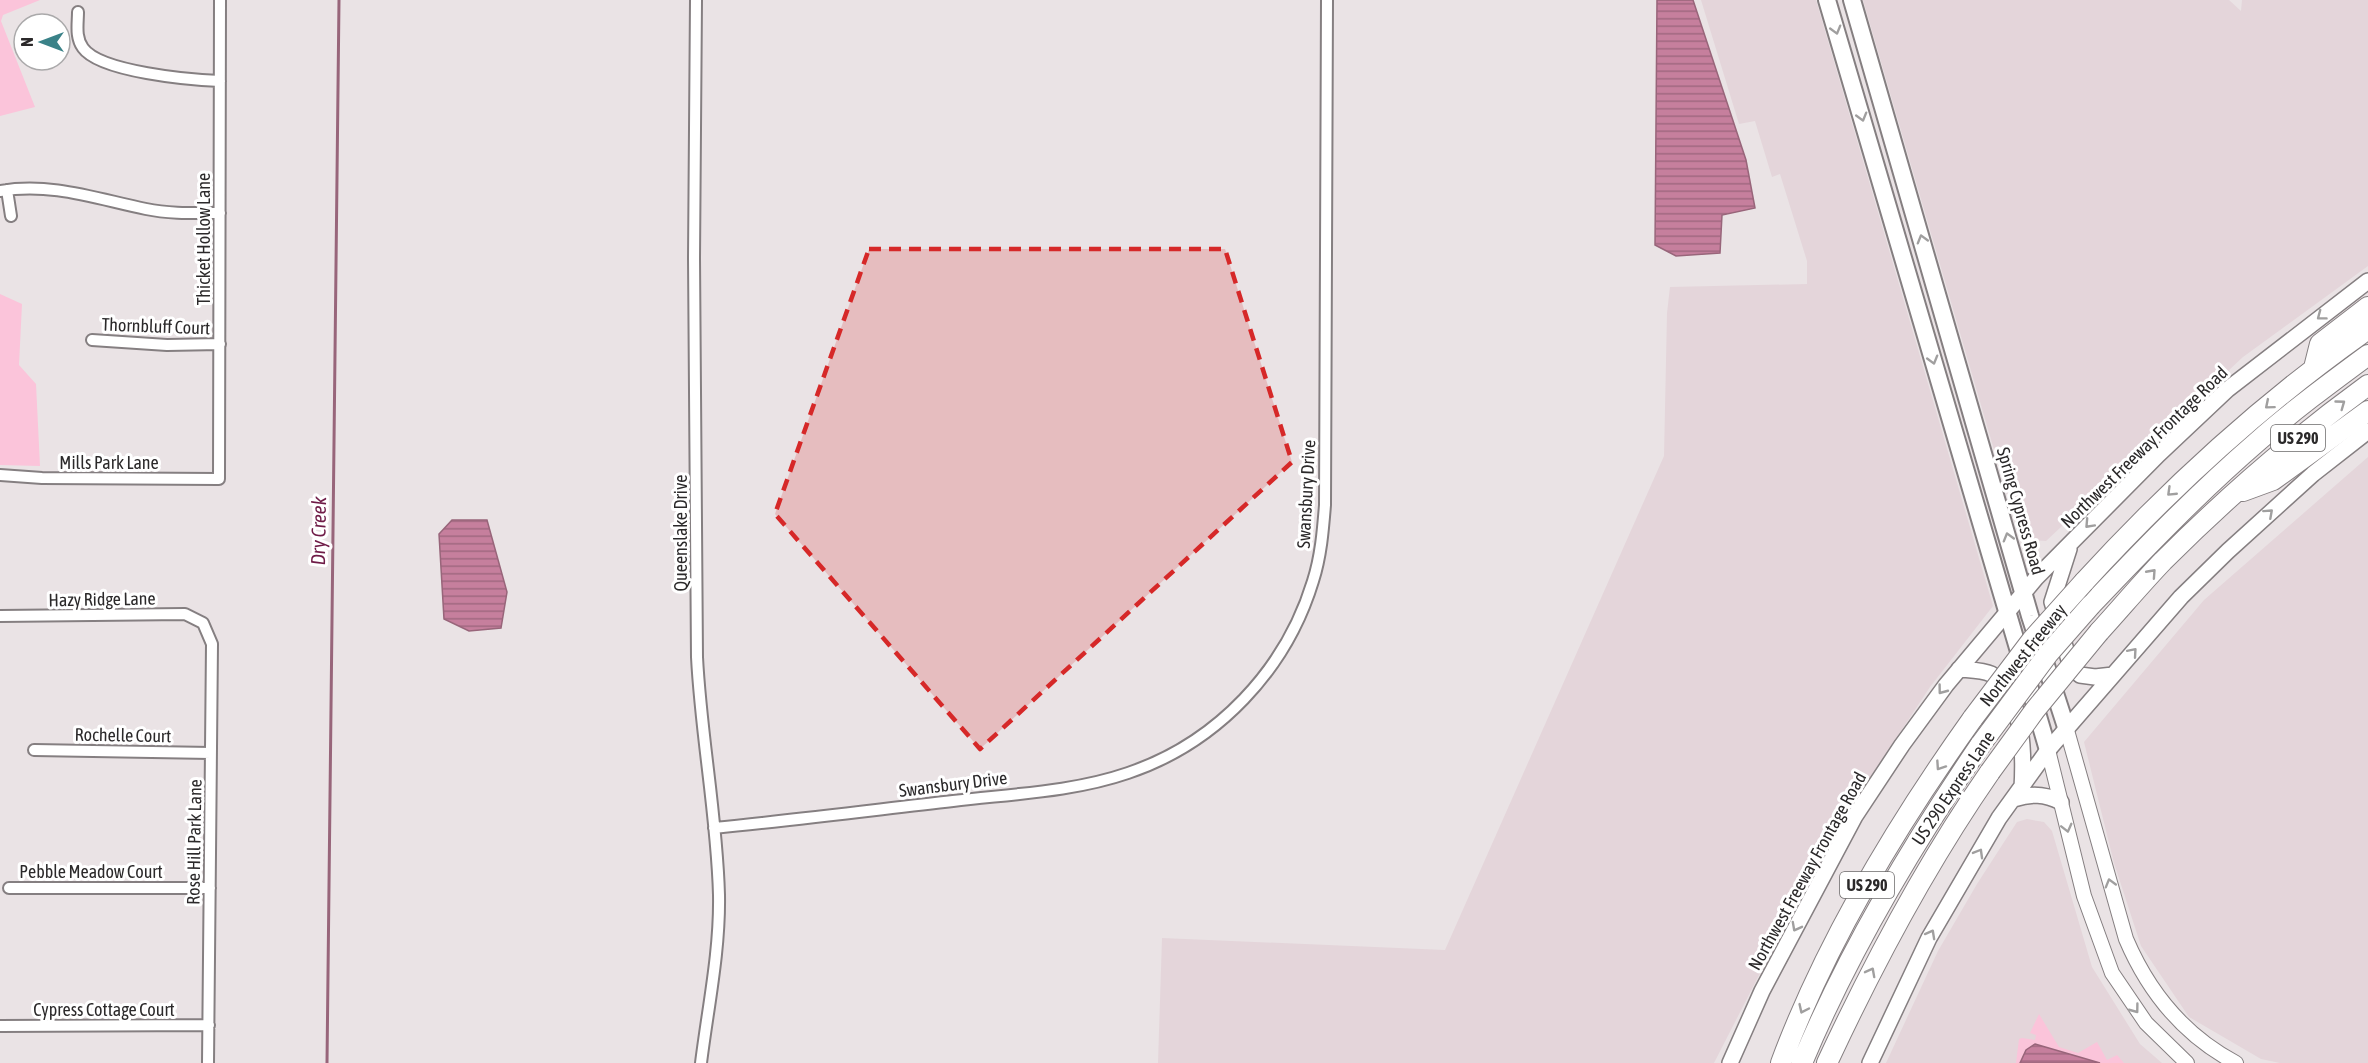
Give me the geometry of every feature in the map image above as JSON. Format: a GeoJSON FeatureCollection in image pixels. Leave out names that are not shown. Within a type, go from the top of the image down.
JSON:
{"type":"FeatureCollection","features":[{"type":"Feature","properties":{"kind":"highway"},"geometry":{"type":"LineString","coordinates":[[2314,368],[2320,344],[2368,307]]}},
{"type":"Feature","properties":{"kind":"highway","name":"Northwest Freeway"},"geometry":{"type":"LineString","coordinates":[[1781,1063],[1815,984],[1867,885],[1921,795],[1973,718],[2032,640],[2084,582],[2187,477],[2242,427],[2314,368],[2368,329]]}},
{"type":"Feature","properties":{"kind":"highway","name":"US 290 Express Lane"},"geometry":{"type":"LineString","coordinates":[[1802,1063],[1857,946],[1898,872],[1940,803],[2048,654],[2155,537],[2203,491],[2266,434],[2368,355]]}},
{"type":"Feature","properties":{"kind":"highway","name":"US 290"},"geometry":{"type":"LineString","coordinates":[[1827,1063],[1861,990],[1910,897],[1963,811],[2035,710],[2099,632],[2163,561],[2232,496],[2308,430],[2368,385]]}},
{"type":"Feature","properties":{"kind":"highway"},"geometry":{"type":"LineString","coordinates":[[2232,496],[2273,480],[2368,411]]}},
{"type":"Feature","properties":{"kind":"main road"},"geometry":{"type":"LineString","coordinates":[[1827,0],[2048,750]]}},
{"type":"Feature","properties":{"kind":"main road","name":"Spring Cypress Road"},"geometry":{"type":"LineString","coordinates":[[1852,0],[2024,593],[2066,728]]}},
{"type":"Feature","properties":{"kind":"main road"},"geometry":{"type":"LineString","coordinates":[[1845,61],[1868,53]]}},
{"type":"Feature","properties":{"kind":"main road","name":"Northwest Freeway Frontage Road"},"geometry":{"type":"LineString","coordinates":[[1730,1063],[1762,991],[1855,816],[1902,745],[1959,669],[2008,614],[2036,578],[2228,389],[2368,281]]}},
{"type":"Feature","properties":{"kind":"main road"},"geometry":{"type":"LineString","coordinates":[[1917,304],[1938,295]]}},
{"type":"Feature","properties":{"kind":"main road"},"geometry":{"type":"LineString","coordinates":[[1870,1063],[1929,938],[1999,818],[2048,750],[2181,597],[2228,550],[2313,474],[2368,431]]}},
{"type":"Feature","properties":{"kind":"main road"},"geometry":{"type":"LineString","coordinates":[[2070,546],[2052,602],[2071,667],[2080,675],[2095,677],[2113,675]]}},
{"type":"Feature","properties":{"kind":"main road"},"geometry":{"type":"LineString","coordinates":[[1959,669],[1990,673],[2006,687],[2018,718],[2024,756],[2018,794]]}},
{"type":"Feature","properties":{"kind":"main road"},"geometry":{"type":"LineString","coordinates":[[2018,794],[2048,797],[2061,802]]}},
{"type":"Feature","properties":{"kind":"street","name":"Thicket Hollow Lane"},"geometry":{"type":"LineString","coordinates":[[219,479],[220,0]]}},
{"type":"Feature","properties":{"kind":"street","name":"Queenslake Drive"},"geometry":{"type":"LineString","coordinates":[[696,0],[694,258],[697,657],[699,711],[714,828],[718,893],[718,930],[701,1063]]}},
{"type":"Feature","properties":{"kind":"street","name":"Swansbury Drive"},"geometry":{"type":"LineString","coordinates":[[714,828],[1027,793],[1081,785],[1126,774],[1161,760],[1198,740],[1250,694],[1290,635],[1306,602],[1317,567],[1323,525],[1327,0]]}},
{"type":"Feature","properties":{"kind":"street"},"geometry":{"type":"LineString","coordinates":[[78,12],[77,35],[83,48],[93,58],[143,73],[183,80],[220,81]]}},
{"type":"Feature","properties":{"kind":"street"},"geometry":{"type":"LineString","coordinates":[[11,216],[4,191],[42,188],[74,191],[147,210],[220,213]]}},
{"type":"Feature","properties":{"kind":"street","name":"Thornbluff Court"},"geometry":{"type":"LineString","coordinates":[[92,340],[167,345],[220,344]]}},
{"type":"Feature","properties":{"kind":"street","name":"Mills Park Lane"},"geometry":{"type":"LineString","coordinates":[[0,475],[42,478],[219,479]]}},
{"type":"Feature","properties":{"kind":"street","name":"Hazy Ridge Lane"},"geometry":{"type":"LineString","coordinates":[[0,616],[185,614],[203,623]]}},
{"type":"Feature","properties":{"kind":"street","name":"Rose Hill Park Lane"},"geometry":{"type":"LineString","coordinates":[[203,623],[212,644],[208,1063]]}},
{"type":"Feature","properties":{"kind":"street","name":"Spring Cypress Road"},"geometry":{"type":"LineString","coordinates":[[2066,728],[2126,939],[2147,981],[2179,1021],[2206,1046],[2236,1063]]}},
{"type":"Feature","properties":{"kind":"street","name":"Rochelle Court"},"geometry":{"type":"LineString","coordinates":[[34,750],[211,753]]}},
{"type":"Feature","properties":{"kind":"street"},"geometry":{"type":"LineString","coordinates":[[2048,750],[2084,896],[2112,973],[2130,1001],[2161,1039],[2187,1063]]}},
{"type":"Feature","properties":{"kind":"street","name":"Pebble Meadow Court"},"geometry":{"type":"LineString","coordinates":[[9,888],[210,888]]}},
{"type":"Feature","properties":{"kind":"street"},"geometry":{"type":"LineString","coordinates":[[2102,947],[2126,939]]}},
{"type":"Feature","properties":{"kind":"street","name":"Cypress Cottage Court"},"geometry":{"type":"LineString","coordinates":[[0,1026],[209,1025]]}},
{"type":"Feature","properties":{"kind":"highlighted area"},"geometry":{"type":"Polygon","coordinates":[[[869,249],[1225,249],[1292,462],[980,749],[775,514],[869,249]]]}},
{"type":"Feature","properties":{"kind":"shaded area"},"geometry":{"type":"Polygon","coordinates":[[[0,0],[40,0],[3,15],[1,21],[12,49],[12,72],[21,72],[35,107],[0,116],[0,0]]]}},
{"type":"Feature","properties":{"kind":"shaded area"},"geometry":{"type":"Polygon","coordinates":[[[1657,0],[1693,0],[1746,160],[1755,208],[1722,215],[1720,253],[1676,256],[1655,245],[1657,0]]]}},
{"type":"Feature","properties":{"kind":"shaded area"},"geometry":{"type":"Polygon","coordinates":[[[1701,0],[1816,0],[1993,606],[1930,687],[1845,816],[1779,936],[1714,1063],[1158,1063],[1162,938],[1445,950],[1664,456],[1667,313],[1670,287],[1807,284],[1807,261],[1780,174],[1772,177],[1755,121],[1739,124],[1701,0]]]}},
{"type":"Feature","properties":{"kind":"shaded area"},"geometry":{"type":"Polygon","coordinates":[[[1863,0],[2229,0],[2241,11],[2242,0],[2368,0],[2368,266],[2243,357],[2046,541],[2020,539],[1863,0]]]}},
{"type":"Feature","properties":{"kind":"shaded area"},"geometry":{"type":"Polygon","coordinates":[[[0,294],[22,304],[19,365],[36,384],[40,466],[0,465],[0,294]]]}},
{"type":"Feature","properties":{"kind":"shaded area"},"geometry":{"type":"Polygon","coordinates":[[[2368,457],[2368,1063],[2280,1063],[2261,1059],[2189,1017],[2141,946],[2114,863],[2084,742],[2204,600],[2368,457]]]}},
{"type":"Feature","properties":{"kind":"shaded area"},"geometry":{"type":"Polygon","coordinates":[[[452,520],[487,520],[507,592],[501,628],[469,631],[444,619],[439,534],[452,520]]]}},
{"type":"Feature","properties":{"kind":"shaded area"},"geometry":{"type":"Polygon","coordinates":[[[2027,819],[2044,822],[2052,831],[2092,967],[2140,1044],[2162,1063],[1886,1063],[1938,951],[2017,822],[2027,819]]]}},
{"type":"Feature","properties":{"kind":"shaded area"},"geometry":{"type":"Polygon","coordinates":[[[2039,1014],[2059,1047],[2078,1053],[2097,1042],[2107,1060],[2117,1055],[2124,1063],[2016,1063],[2019,1039],[2035,1040],[2036,1035],[2030,1033],[2039,1014]]]}},
{"type":"Feature","properties":{"kind":"shaded area"},"geometry":{"type":"Polygon","coordinates":[[[2035,1044],[2100,1063],[2020,1063],[2026,1050],[2035,1044]]]}},
{"type":"Feature","properties":{"kind":"waterway","name":"Dry Creek"},"geometry":{"type":"LineString","coordinates":[[327,1063],[339,0]]}}]}
